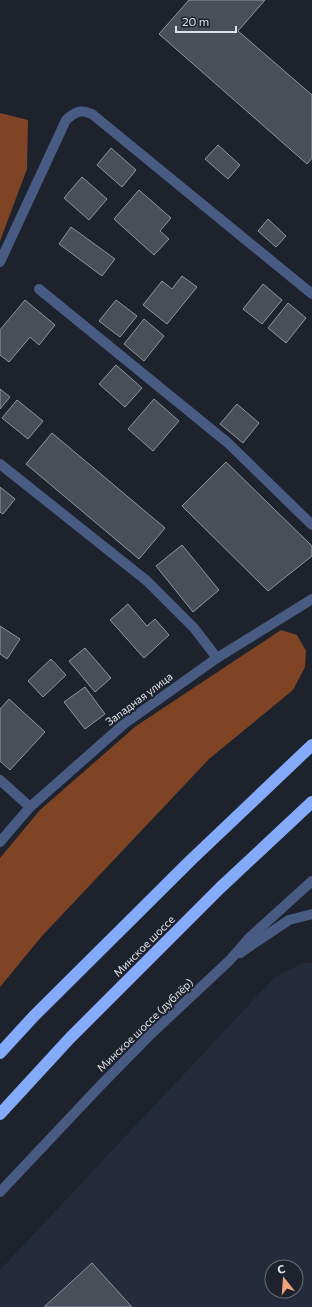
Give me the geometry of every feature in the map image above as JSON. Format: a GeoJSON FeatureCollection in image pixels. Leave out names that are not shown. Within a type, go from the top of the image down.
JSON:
{"type":"FeatureCollection","features":[{"type":"Feature","properties":{"kind":"highway"},"geometry":{"type":"LineString","coordinates":[[0,1053],[34,1016],[191,860],[312,745]]}},
{"type":"Feature","properties":{"kind":"highway","name":"Минское шоссе"},"geometry":{"type":"LineString","coordinates":[[0,1114],[70,1038],[220,888],[312,802]]}},
{"type":"Feature","properties":{"kind":"street"},"geometry":{"type":"LineString","coordinates":[[0,262],[66,120],[74,113],[85,111],[92,114],[312,294]]}},
{"type":"Feature","properties":{"kind":"street"},"geometry":{"type":"LineString","coordinates":[[39,289],[228,443],[312,525]]}},
{"type":"Feature","properties":{"kind":"street"},"geometry":{"type":"LineString","coordinates":[[0,464],[147,581],[194,628],[217,658]]}},
{"type":"Feature","properties":{"kind":"street","name":"Западная улица"},"geometry":{"type":"LineString","coordinates":[[0,842],[30,807],[124,724],[217,658],[312,600]]}},
{"type":"Feature","properties":{"kind":"street"},"geometry":{"type":"LineString","coordinates":[[0,780],[30,807]]}},
{"type":"Feature","properties":{"kind":"street","name":"Минское шоссе (дублёр)"},"geometry":{"type":"LineString","coordinates":[[0,1192],[94,1091],[150,1035],[230,960],[249,938],[312,881]]}},
{"type":"Feature","properties":{"kind":"street"},"geometry":{"type":"LineString","coordinates":[[230,960],[289,920],[312,914]]}},
{"type":"Feature","properties":{"kind":"shaded area"},"geometry":{"type":"Polygon","coordinates":[[[0,113],[28,120],[27,169],[0,241],[0,113]]]}},
{"type":"Feature","properties":{"kind":"shaded area"},"geometry":{"type":"Polygon","coordinates":[[[281,630],[297,635],[306,651],[305,667],[293,690],[209,759],[42,936],[0,987],[0,858],[40,810],[136,726],[281,630]]]}},
{"type":"Feature","properties":{"kind":"shaded area"},"geometry":{"type":"Polygon","coordinates":[[[303,963],[312,963],[312,1307],[0,1307],[0,1270],[275,977],[303,963]]]}},
{"type":"Feature","properties":{"kind":"building"},"geometry":{"type":"Polygon","coordinates":[[[189,0],[265,0],[238,31],[312,95],[312,158],[307,164],[159,34],[189,0]]]}},
{"type":"Feature","properties":{"kind":"building"},"geometry":{"type":"Polygon","coordinates":[[[218,145],[240,165],[228,179],[205,159],[218,145]]]}},
{"type":"Feature","properties":{"kind":"building"},"geometry":{"type":"Polygon","coordinates":[[[111,148],[136,170],[122,187],[97,165],[111,148]]]}},
{"type":"Feature","properties":{"kind":"building"},"geometry":{"type":"Polygon","coordinates":[[[82,177],[107,199],[89,220],[64,198],[82,177]]]}},
{"type":"Feature","properties":{"kind":"building"},"geometry":{"type":"Polygon","coordinates":[[[139,190],[171,218],[160,231],[169,239],[154,255],[114,219],[139,190]]]}},
{"type":"Feature","properties":{"kind":"building"},"geometry":{"type":"Polygon","coordinates":[[[268,219],[286,236],[276,247],[258,231],[268,219]]]}},
{"type":"Feature","properties":{"kind":"building"},"geometry":{"type":"Polygon","coordinates":[[[71,227],[115,259],[102,276],[59,244],[71,227]]]}},
{"type":"Feature","properties":{"kind":"building"},"geometry":{"type":"Polygon","coordinates":[[[182,276],[197,287],[167,324],[143,305],[162,281],[172,289],[182,276]]]}},
{"type":"Feature","properties":{"kind":"building"},"geometry":{"type":"Polygon","coordinates":[[[263,284],[282,300],[262,324],[243,309],[263,284]]]}},
{"type":"Feature","properties":{"kind":"building"},"geometry":{"type":"Polygon","coordinates":[[[25,300],[55,325],[39,345],[30,337],[9,362],[0,355],[0,330],[25,300]]]}},
{"type":"Feature","properties":{"kind":"building"},"geometry":{"type":"Polygon","coordinates":[[[116,300],[137,316],[120,337],[99,321],[116,300]]]}},
{"type":"Feature","properties":{"kind":"building"},"geometry":{"type":"Polygon","coordinates":[[[288,303],[306,318],[286,343],[268,328],[288,303]]]}},
{"type":"Feature","properties":{"kind":"building"},"geometry":{"type":"Polygon","coordinates":[[[144,319],[164,336],[144,361],[124,344],[144,319]]]}},
{"type":"Feature","properties":{"kind":"building"},"geometry":{"type":"Polygon","coordinates":[[[116,365],[142,388],[125,407],[99,384],[116,365]]]}},
{"type":"Feature","properties":{"kind":"building"},"geometry":{"type":"Polygon","coordinates":[[[0,389],[10,397],[0,409],[0,389]]]}},
{"type":"Feature","properties":{"kind":"building"},"geometry":{"type":"Polygon","coordinates":[[[154,399],[179,421],[153,451],[128,429],[154,399]]]}},
{"type":"Feature","properties":{"kind":"building"},"geometry":{"type":"Polygon","coordinates":[[[17,400],[43,421],[28,439],[2,418],[17,400]]]}},
{"type":"Feature","properties":{"kind":"building"},"geometry":{"type":"Polygon","coordinates":[[[237,404],[259,423],[243,443],[220,424],[237,404]]]}},
{"type":"Feature","properties":{"kind":"building"},"geometry":{"type":"Polygon","coordinates":[[[52,433],[165,528],[139,559],[26,464],[52,433]]]}},
{"type":"Feature","properties":{"kind":"building"},"geometry":{"type":"Polygon","coordinates":[[[226,462],[312,546],[312,556],[268,591],[182,506],[226,462]]]}},
{"type":"Feature","properties":{"kind":"building"},"geometry":{"type":"Polygon","coordinates":[[[0,487],[15,499],[3,514],[0,512],[0,487]]]}},
{"type":"Feature","properties":{"kind":"building"},"geometry":{"type":"Polygon","coordinates":[[[182,545],[219,590],[193,612],[156,566],[182,545]]]}},
{"type":"Feature","properties":{"kind":"building"},"geometry":{"type":"Polygon","coordinates":[[[128,604],[147,626],[155,619],[169,635],[144,658],[110,620],[128,604]]]}},
{"type":"Feature","properties":{"kind":"building"},"geometry":{"type":"Polygon","coordinates":[[[0,626],[20,639],[7,659],[0,654],[0,626]]]}},
{"type":"Feature","properties":{"kind":"building"},"geometry":{"type":"Polygon","coordinates":[[[85,648],[111,678],[95,692],[69,661],[85,648]]]}},
{"type":"Feature","properties":{"kind":"building"},"geometry":{"type":"Polygon","coordinates":[[[51,659],[66,675],[43,697],[28,681],[51,659]]]}},
{"type":"Feature","properties":{"kind":"building"},"geometry":{"type":"Polygon","coordinates":[[[85,687],[105,714],[85,729],[64,702],[85,687]]]}},
{"type":"Feature","properties":{"kind":"building"},"geometry":{"type":"Polygon","coordinates":[[[9,699],[45,732],[10,770],[0,761],[0,709],[9,699]]]}},
{"type":"Feature","properties":{"kind":"building"},"geometry":{"type":"Polygon","coordinates":[[[92,1263],[132,1307],[44,1307],[92,1263]]]}}]}
